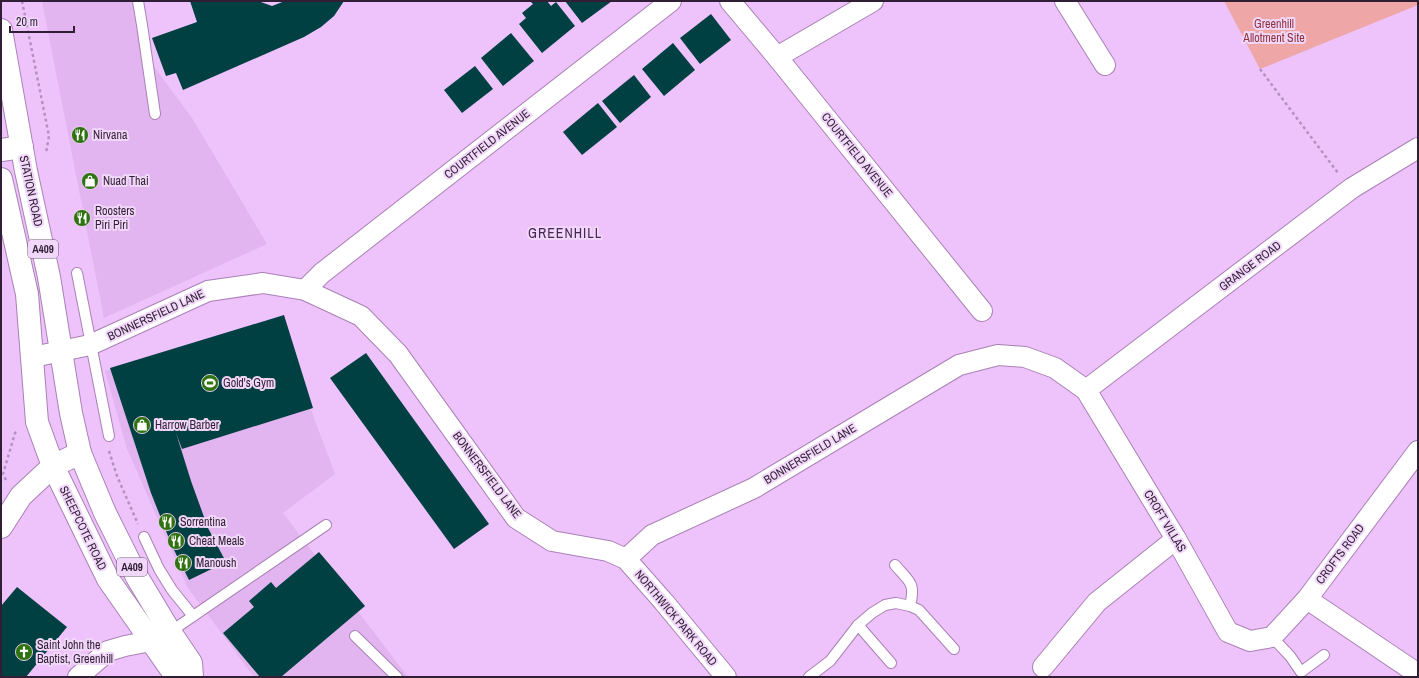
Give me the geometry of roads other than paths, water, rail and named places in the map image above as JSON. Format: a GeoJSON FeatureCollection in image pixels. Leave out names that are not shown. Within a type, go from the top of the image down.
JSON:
{"type":"FeatureCollection","features":[{"type":"Feature","properties":{"kind":"main road","name":"STATION ROAD"},"geometry":{"type":"LineString","coordinates":[[1,30],[9,117],[22,147],[49,277],[61,351]]}},
{"type":"Feature","properties":{"kind":"main road"},"geometry":{"type":"LineString","coordinates":[[1,150],[22,147]]}},
{"type":"Feature","properties":{"kind":"main road","name":"A409"},"geometry":{"type":"LineString","coordinates":[[1,179],[27,294],[33,357]]}},
{"type":"Feature","properties":{"kind":"main road","name":"SHEEPCOTE ROAD"},"geometry":{"type":"LineString","coordinates":[[61,351],[70,413],[80,453],[106,513],[137,577],[173,672],[183,677]]}},
{"type":"Feature","properties":{"kind":"main road","name":"SHEEPCOTE ROAD"},"geometry":{"type":"LineString","coordinates":[[33,357],[37,422],[53,466],[108,579],[160,637],[191,663],[192,677]]}},
{"type":"Feature","properties":{"kind":"main road"},"geometry":{"type":"LineString","coordinates":[[1,528],[21,496],[53,466],[80,453]]}},
{"type":"Feature","properties":{"kind":"street","name":"COURTFIELD AVENUE"},"geometry":{"type":"LineString","coordinates":[[305,290],[322,273],[671,1]]}},
{"type":"Feature","properties":{"kind":"street","name":"COURTFIELD AVENUE"},"geometry":{"type":"LineString","coordinates":[[730,1],[982,311]]}},
{"type":"Feature","properties":{"kind":"street"},"geometry":{"type":"LineString","coordinates":[[777,57],[874,1]]}},
{"type":"Feature","properties":{"kind":"street"},"geometry":{"type":"LineString","coordinates":[[1066,1],[1105,65]]}},
{"type":"Feature","properties":{"kind":"street","name":"GRANGE ROAD"},"geometry":{"type":"LineString","coordinates":[[1086,390],[1352,188],[1418,148]]}},
{"type":"Feature","properties":{"kind":"street","name":"BONNERSFIELD LANE"},"geometry":{"type":"LineString","coordinates":[[33,357],[90,345],[208,291],[262,284],[305,290],[361,316],[398,354],[516,518],[552,541],[608,551],[626,559],[652,535],[754,488],[959,364],[998,355],[1025,357],[1055,368],[1086,390]]}},
{"type":"Feature","properties":{"kind":"street","name":"CROFT VILLAS"},"geometry":{"type":"LineString","coordinates":[[1086,390],[1176,539],[1228,632],[1250,641],[1272,637]]}},
{"type":"Feature","properties":{"kind":"street","name":"CROFTS ROAD"},"geometry":{"type":"LineString","coordinates":[[1272,637],[1307,600],[1418,451]]}},
{"type":"Feature","properties":{"kind":"street"},"geometry":{"type":"LineString","coordinates":[[1043,667],[1097,602],[1176,539]]}},
{"type":"Feature","properties":{"kind":"street","name":"NORTHWICK PARK ROAD"},"geometry":{"type":"LineString","coordinates":[[626,559],[663,600],[726,677]]}},
{"type":"Feature","properties":{"kind":"street"},"geometry":{"type":"LineString","coordinates":[[1307,600],[1418,674]]}},
{"type":"Feature","properties":{"kind":"street"},"geometry":{"type":"LineString","coordinates":[[78,677],[108,651],[160,637]]}},
{"type":"Feature","properties":{"kind":"lane"},"geometry":{"type":"LineString","coordinates":[[138,1],[155,114]]}},
{"type":"Feature","properties":{"kind":"lane"},"geometry":{"type":"LineString","coordinates":[[77,274],[109,436]]}},
{"type":"Feature","properties":{"kind":"lane"},"geometry":{"type":"LineString","coordinates":[[160,637],[326,525]]}},
{"type":"Feature","properties":{"kind":"lane"},"geometry":{"type":"LineString","coordinates":[[144,537],[159,569],[172,590],[193,616]]}},
{"type":"Feature","properties":{"kind":"lane"},"geometry":{"type":"LineString","coordinates":[[895,565],[912,585],[913,594],[910,606]]}},
{"type":"Feature","properties":{"kind":"lane"},"geometry":{"type":"LineString","coordinates":[[808,677],[830,661],[858,625],[872,613],[885,605],[896,603],[920,610],[954,650]]}},
{"type":"Feature","properties":{"kind":"lane"},"geometry":{"type":"LineString","coordinates":[[858,625],[891,663]]}},
{"type":"Feature","properties":{"kind":"lane"},"geometry":{"type":"LineString","coordinates":[[355,636],[397,677]]}},
{"type":"Feature","properties":{"kind":"lane"},"geometry":{"type":"LineString","coordinates":[[1272,637],[1290,656],[1297,674],[1324,655]]}},
{"type":"Feature","properties":{"kind":"place","name":"Nirvana"},"geometry":{"type":"Point","coordinates":[80,135]}},
{"type":"Feature","properties":{"kind":"place","name":"Nuad Thai"},"geometry":{"type":"Point","coordinates":[90,181]}},
{"type":"Feature","properties":{"kind":"place","name":"Roosters Piri Piri"},"geometry":{"type":"Point","coordinates":[82,218]}},
{"type":"Feature","properties":{"kind":"place","name":"Gold's Gym"},"geometry":{"type":"Point","coordinates":[210,383]}},
{"type":"Feature","properties":{"kind":"place","name":"Harrow Barber"},"geometry":{"type":"Point","coordinates":[142,425]}},
{"type":"Feature","properties":{"kind":"place","name":"Sorrentina"},"geometry":{"type":"Point","coordinates":[167,522]}},
{"type":"Feature","properties":{"kind":"place","name":"Cheat Meals"},"geometry":{"type":"Point","coordinates":[176,541]}},
{"type":"Feature","properties":{"kind":"place","name":"Manoush"},"geometry":{"type":"Point","coordinates":[183,563]}},
{"type":"Feature","properties":{"kind":"place","name":"Saint John the Baptist, Greenhill"},"geometry":{"type":"Point","coordinates":[24,652]}},
{"type":"Feature","properties":{"kind":"district","name":"GREENHILL"},"geometry":{"type":"Point","coordinates":[565,233]}},
{"type":"Feature","properties":{"kind":"park label","name":"Greenhill Allotment Site"},"geometry":{"type":"Point","coordinates":[1274,31]}}]}
